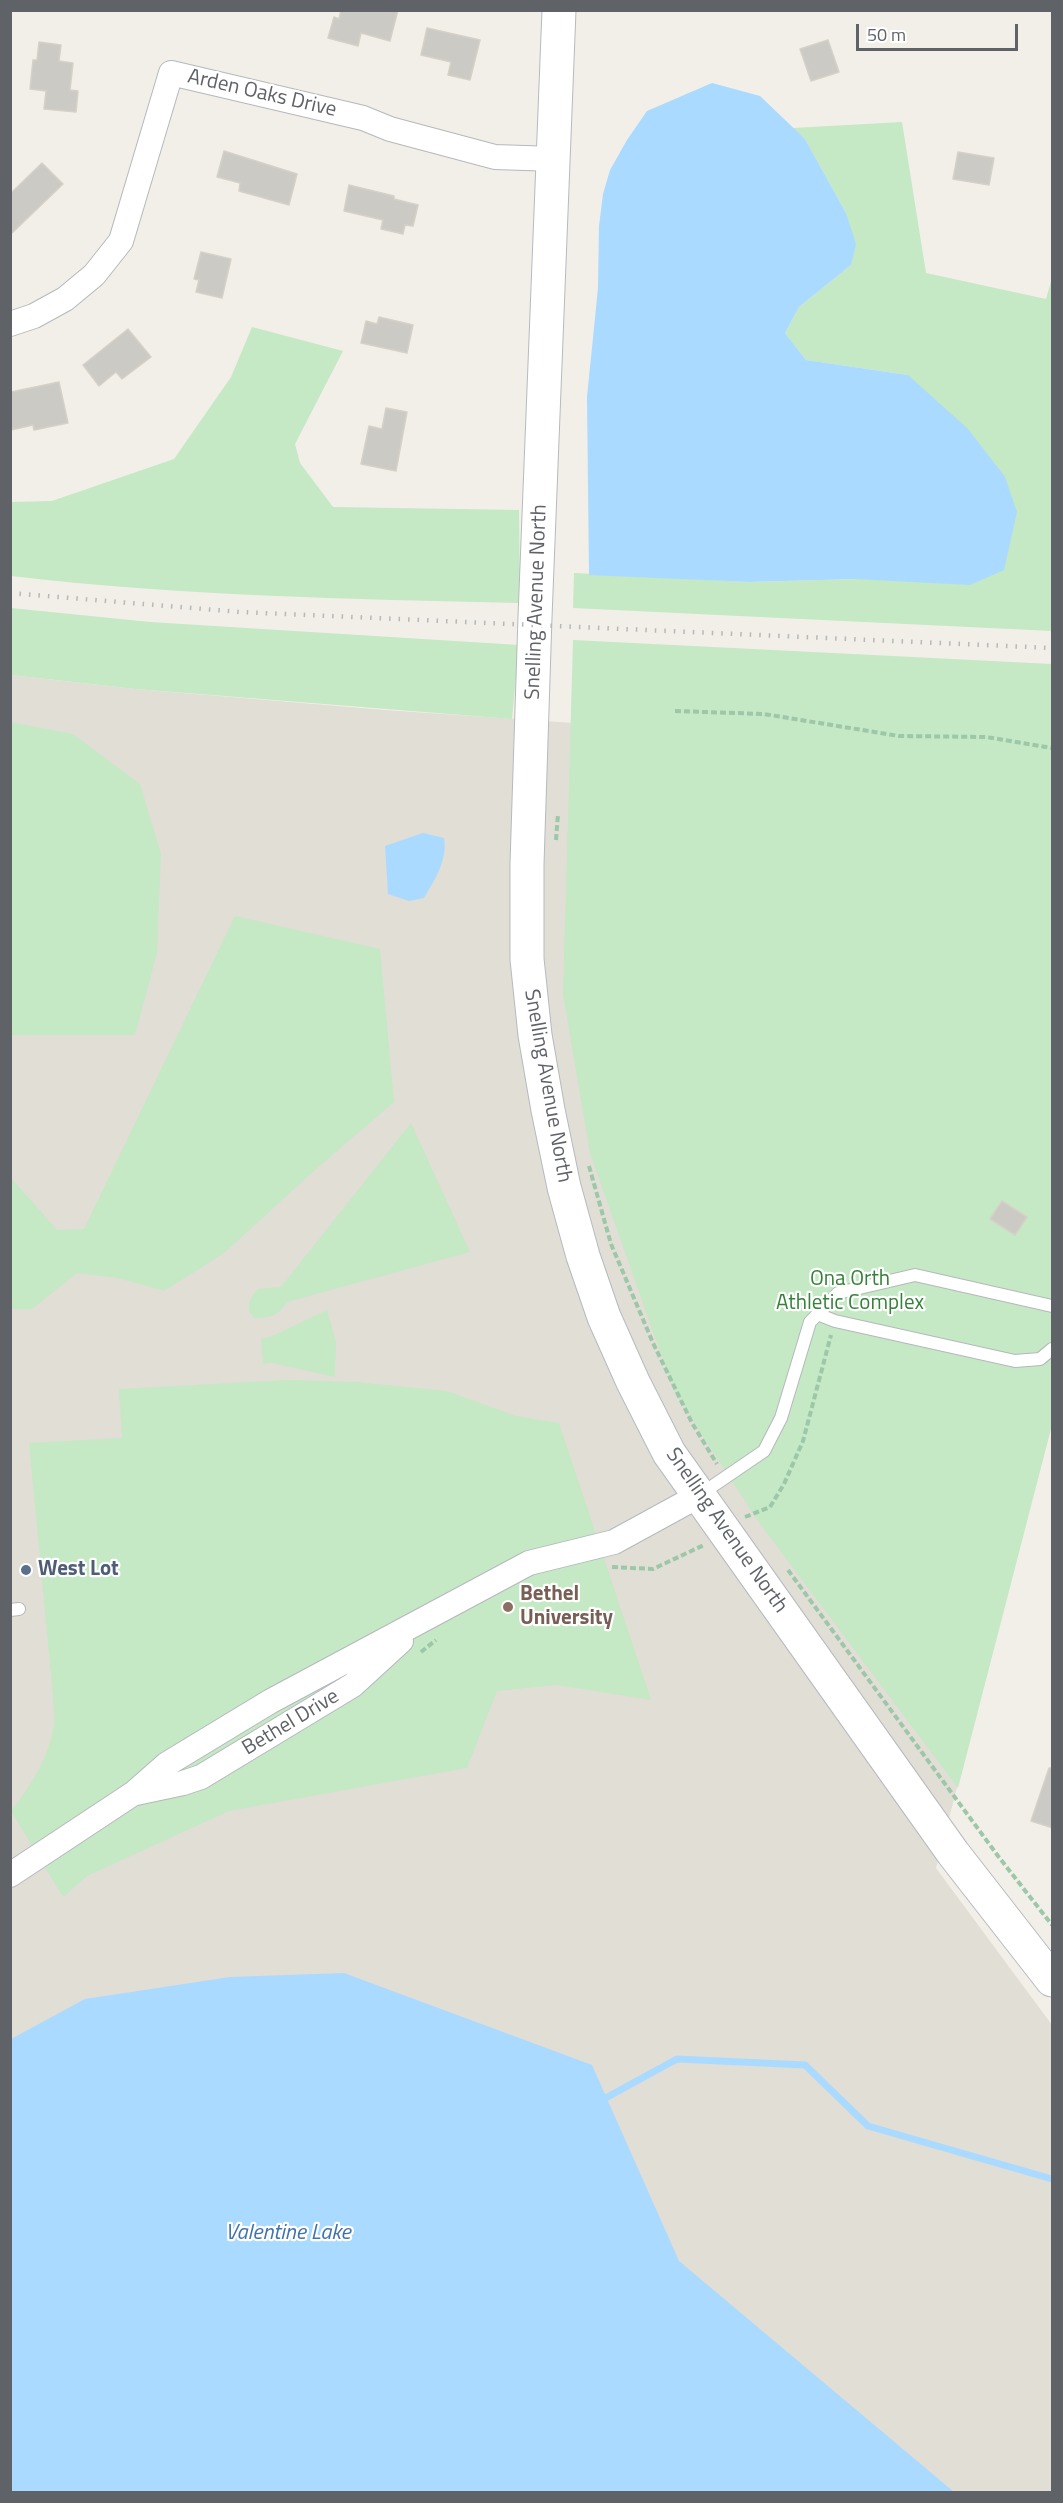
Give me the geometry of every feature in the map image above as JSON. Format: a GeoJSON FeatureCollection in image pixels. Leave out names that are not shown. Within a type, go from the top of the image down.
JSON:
{"type":"FeatureCollection","features":[{"type":"Feature","properties":{"kind":"street","name":"Snelling Avenue North"},"geometry":{"type":"LineString","coordinates":[[559,10],[527,864],[527,959],[535,1035],[564,1187],[583,1256],[604,1317],[633,1382],[669,1453],[953,1853],[1050,1972]]}},
{"type":"Feature","properties":{"kind":"street","name":"Arden Oaks Drive"},"geometry":{"type":"LineString","coordinates":[[10,324],[34,316],[65,299],[94,275],[121,241],[171,73],[363,118],[390,129],[495,157],[555,159]]}},
{"type":"Feature","properties":{"kind":"street","name":"Bethel Drive"},"geometry":{"type":"LineString","coordinates":[[12,1870],[134,1793],[167,1764],[252,1712],[529,1563],[614,1542],[700,1495]]}},
{"type":"Feature","properties":{"kind":"lane"},"geometry":{"type":"LineString","coordinates":[[700,1495],[764,1450],[781,1418],[810,1322],[837,1293],[915,1275],[1053,1306]]}},
{"type":"Feature","properties":{"kind":"lane"},"geometry":{"type":"LineString","coordinates":[[817,1314],[835,1321],[1015,1361],[1040,1359],[1053,1349]]}},
{"type":"Feature","properties":{"kind":"path"},"geometry":{"type":"LineString","coordinates":[[675,711],[764,714],[899,736],[986,737],[1053,748]]}},
{"type":"Feature","properties":{"kind":"path"},"geometry":{"type":"LineString","coordinates":[[555,845],[558,812]]}},
{"type":"Feature","properties":{"kind":"path"},"geometry":{"type":"LineString","coordinates":[[589,1164],[611,1244],[692,1423],[713,1458]]}},
{"type":"Feature","properties":{"kind":"path"},"geometry":{"type":"LineString","coordinates":[[754,1525],[747,1516],[770,1507],[784,1484],[803,1441],[835,1321]]}},
{"type":"Feature","properties":{"kind":"path"},"geometry":{"type":"LineString","coordinates":[[781,1561],[998,1856],[1053,1925]]}},
{"type":"Feature","properties":{"kind":"shaded area","name":"Bethel University"},"geometry":{"type":"Polygon","coordinates":[[[11,675],[136,689],[385,710],[982,751],[1052,1423],[936,1868],[1052,2025],[1052,2492],[11,2492],[11,675]]]}},
{"type":"Feature","properties":{"kind":"green space"},"geometry":{"type":"Polygon","coordinates":[[[902,122],[926,273],[1046,299],[1052,278],[1052,631],[573,608],[574,573],[749,582],[856,579],[908,375],[806,360],[785,333],[799,307],[851,265],[846,213],[805,139],[793,128],[902,122]]]}},
{"type":"Feature","properties":{"kind":"green space"},"geometry":{"type":"Polygon","coordinates":[[[252,327],[343,351],[295,444],[300,463],[333,507],[519,510],[520,603],[201,592],[11,576],[10,502],[52,501],[174,459],[231,377],[252,327]]]}},
{"type":"Feature","properties":{"kind":"green space"},"geometry":{"type":"Polygon","coordinates":[[[11,608],[150,622],[519,645],[512,719],[136,689],[11,675],[11,608]]]}},
{"type":"Feature","properties":{"kind":"green space","name":"Ona Orth Athletic Complex"},"geometry":{"type":"Polygon","coordinates":[[[573,640],[1052,664],[1052,1425],[958,1788],[758,1521],[674,1391],[590,1153],[563,994],[573,640]]]}},
{"type":"Feature","properties":{"kind":"green space"},"geometry":{"type":"Polygon","coordinates":[[[10,722],[73,734],[140,784],[161,854],[157,953],[135,1035],[11,1035],[10,722]]]}},
{"type":"Feature","properties":{"kind":"green space"},"geometry":{"type":"Polygon","coordinates":[[[235,916],[380,949],[394,1102],[224,1253],[164,1291],[118,1278],[77,1273],[32,1309],[11,1309],[11,1178],[57,1230],[84,1229],[235,916]]]}},
{"type":"Feature","properties":{"kind":"green space"},"geometry":{"type":"Polygon","coordinates":[[[411,1123],[470,1252],[287,1302],[273,1315],[254,1318],[249,1308],[258,1289],[281,1287],[411,1123]]]}},
{"type":"Feature","properties":{"kind":"green space"},"geometry":{"type":"Polygon","coordinates":[[[327,1310],[336,1342],[335,1377],[272,1363],[263,1364],[261,1339],[327,1310]]]}},
{"type":"Feature","properties":{"kind":"green space"},"geometry":{"type":"Polygon","coordinates":[[[287,1380],[357,1382],[447,1391],[516,1416],[559,1423],[651,1700],[557,1685],[497,1691],[467,1768],[229,1811],[87,1876],[63,1897],[11,1811],[32,1782],[44,1759],[52,1736],[54,1721],[29,1443],[122,1438],[119,1389],[287,1380]]]}},
{"type":"Feature","properties":{"kind":"water"},"geometry":{"type":"Polygon","coordinates":[[[712,83],[760,96],[805,139],[846,213],[856,244],[851,265],[799,307],[785,333],[806,360],[908,375],[968,429],[1005,477],[1017,512],[1004,570],[970,585],[856,579],[749,582],[589,575],[587,397],[598,288],[599,226],[603,194],[610,170],[647,111],[712,83]]]}},
{"type":"Feature","properties":{"kind":"water"},"geometry":{"type":"Polygon","coordinates":[[[423,833],[444,838],[442,862],[432,885],[424,898],[409,901],[388,894],[385,846],[423,833]]]}},
{"type":"Feature","properties":{"kind":"water","name":"Valentine Lake"},"geometry":{"type":"Polygon","coordinates":[[[344,1973],[592,2065],[679,2261],[954,2492],[11,2492],[11,2039],[85,1999],[230,1977],[344,1973]]]}},
{"type":"Feature","properties":{"kind":"building"},"geometry":{"type":"Polygon","coordinates":[[[341,10],[398,10],[390,41],[361,33],[358,46],[328,38],[334,17],[339,19],[341,10]]]}},
{"type":"Feature","properties":{"kind":"building"},"geometry":{"type":"Polygon","coordinates":[[[427,28],[480,40],[470,80],[448,75],[451,62],[421,55],[427,28]]]}},
{"type":"Feature","properties":{"kind":"building"},"geometry":{"type":"Polygon","coordinates":[[[828,40],[839,72],[811,81],[800,49],[828,40]]]}},
{"type":"Feature","properties":{"kind":"building"},"geometry":{"type":"Polygon","coordinates":[[[39,42],[61,45],[59,61],[73,63],[70,90],[78,91],[76,112],[44,109],[46,91],[30,89],[33,60],[37,60],[39,42]]]}},
{"type":"Feature","properties":{"kind":"building"},"geometry":{"type":"Polygon","coordinates":[[[224,151],[297,174],[289,205],[239,191],[240,183],[217,177],[224,151]]]}},
{"type":"Feature","properties":{"kind":"building"},"geometry":{"type":"Polygon","coordinates":[[[958,152],[994,158],[989,185],[953,179],[958,152]]]}},
{"type":"Feature","properties":{"kind":"building"},"geometry":{"type":"Polygon","coordinates":[[[42,163],[63,184],[10,235],[10,194],[42,163]]]}},
{"type":"Feature","properties":{"kind":"building"},"geometry":{"type":"Polygon","coordinates":[[[349,185],[394,196],[394,199],[418,205],[413,226],[405,225],[403,234],[381,229],[383,220],[344,211],[349,185]]]}},
{"type":"Feature","properties":{"kind":"building"},"geometry":{"type":"Polygon","coordinates":[[[201,252],[231,259],[222,298],[196,292],[199,280],[194,279],[201,252]]]}},
{"type":"Feature","properties":{"kind":"building"},"geometry":{"type":"Polygon","coordinates":[[[379,317],[413,325],[407,353],[361,343],[366,321],[377,324],[379,317]]]}},
{"type":"Feature","properties":{"kind":"building"},"geometry":{"type":"Polygon","coordinates":[[[128,329],[151,357],[122,379],[116,372],[99,386],[83,365],[128,329]]]}},
{"type":"Feature","properties":{"kind":"building"},"geometry":{"type":"Polygon","coordinates":[[[59,382],[68,423],[34,430],[33,425],[11,430],[11,392],[59,382]]]}},
{"type":"Feature","properties":{"kind":"building"},"geometry":{"type":"Polygon","coordinates":[[[386,408],[407,412],[396,471],[361,464],[369,426],[382,429],[386,408]]]}},
{"type":"Feature","properties":{"kind":"building"},"geometry":{"type":"Polygon","coordinates":[[[1002,1201],[1027,1217],[1015,1235],[990,1219],[1002,1201]]]}},
{"type":"Feature","properties":{"kind":"building"},"geometry":{"type":"Polygon","coordinates":[[[1049,1768],[1053,1768],[1053,1828],[1031,1821],[1049,1768]]]}},
{"type":"Feature","properties":{"kind":"waterway"},"geometry":{"type":"LineString","coordinates":[[600,2101],[677,2059],[805,2065],[868,2126],[1052,2179]]}},
{"type":"Feature","properties":{"kind":"railway"},"geometry":{"type":"LineString","coordinates":[[10,593],[240,612],[1052,648]]}},
{"type":"Feature","properties":{"kind":"place","name":"West Lot"},"geometry":{"type":"Point","coordinates":[26,1570]}},
{"type":"Feature","properties":{"kind":"place","name":"Bethel University"},"geometry":{"type":"Point","coordinates":[508,1607]}}]}
